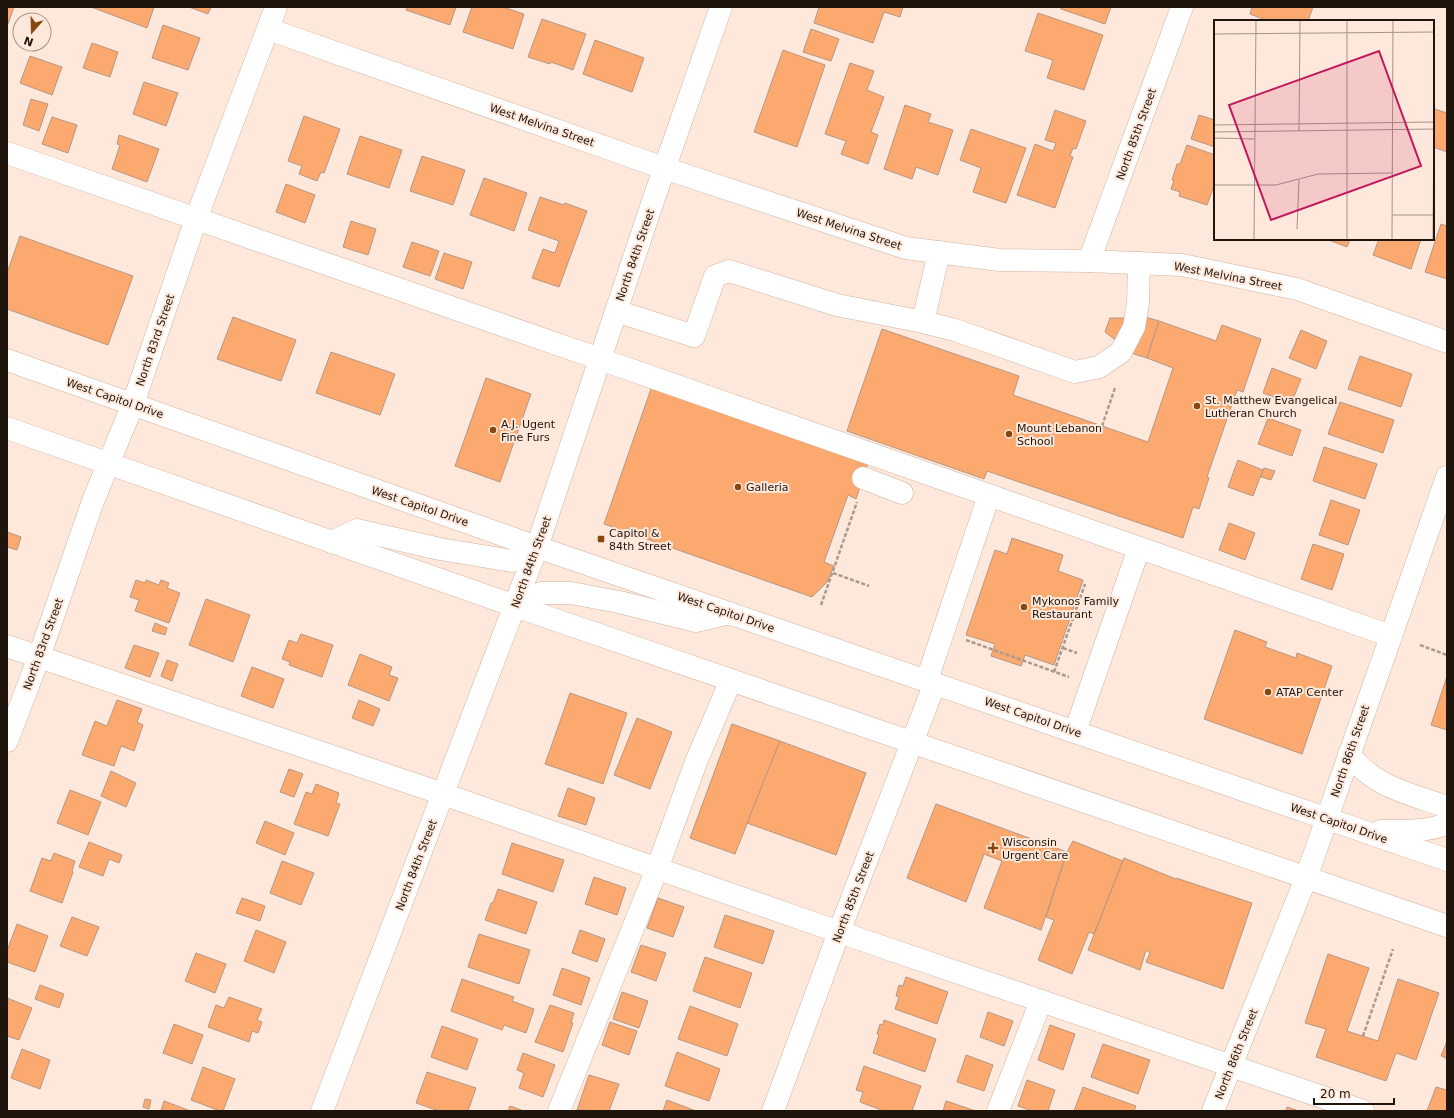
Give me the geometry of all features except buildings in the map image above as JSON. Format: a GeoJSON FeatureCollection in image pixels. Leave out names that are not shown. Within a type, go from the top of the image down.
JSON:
{"type":"FeatureCollection","features":[{"type":"Feature","properties":{"kind":"street","name":"North 83rd Street"},"geometry":{"type":"LineString","coordinates":[[7,741],[39,657],[93,501],[133,404],[196,218],[276,7]]}},
{"type":"Feature","properties":{"kind":"street","name":"North 84th Street"},"geometry":{"type":"LineString","coordinates":[[322,1111],[537,547],[664,168],[722,7]]}},
{"type":"Feature","properties":{"kind":"street","name":"North 85th Street"},"geometry":{"type":"LineString","coordinates":[[1089,261],[1182,7]]}},
{"type":"Feature","properties":{"kind":"street","name":"West Melvina Street"},"geometry":{"type":"LineString","coordinates":[[268,29],[664,168],[906,248],[1000,260],[1089,261],[1182,265],[1297,289],[1447,342]]}},
{"type":"Feature","properties":{"kind":"street"},"geometry":{"type":"LineString","coordinates":[[7,153],[600,358],[1391,636]]}},
{"type":"Feature","properties":{"kind":"street"},"geometry":{"type":"LineString","coordinates":[[923,322],[939,252]]}},
{"type":"Feature","properties":{"kind":"street"},"geometry":{"type":"LineString","coordinates":[[616,311],[694,336],[715,276],[729,271],[837,306],[923,322],[955,330],[1075,372],[1099,367],[1121,352],[1134,327],[1138,303],[1139,263]]}},
{"type":"Feature","properties":{"kind":"street","name":"West Capitol Drive"},"geometry":{"type":"LineString","coordinates":[[7,360],[537,547],[1447,860]]}},
{"type":"Feature","properties":{"kind":"street"},"geometry":{"type":"LineString","coordinates":[[7,428],[515,606],[1447,926]]}},
{"type":"Feature","properties":{"kind":"street"},"geometry":{"type":"LineString","coordinates":[[863,478],[902,493]]}},
{"type":"Feature","properties":{"kind":"street","name":"North 86th Street"},"geometry":{"type":"LineString","coordinates":[[1213,1111],[1306,878],[1447,478]]}},
{"type":"Feature","properties":{"kind":"street","name":"North 85th Street"},"geometry":{"type":"LineString","coordinates":[[773,1111],[839,932],[913,743],[946,623],[989,495]]}},
{"type":"Feature","properties":{"kind":"street"},"geometry":{"type":"LineString","coordinates":[[332,542],[357,530],[440,549],[512,561],[537,547]]}},
{"type":"Feature","properties":{"kind":"street"},"geometry":{"type":"LineString","coordinates":[[1075,732],[1139,548]]}},
{"type":"Feature","properties":{"kind":"street"},"geometry":{"type":"LineString","coordinates":[[515,606],[541,593],[571,593],[619,602],[696,621],[730,613]]}},
{"type":"Feature","properties":{"kind":"street"},"geometry":{"type":"LineString","coordinates":[[7,646],[443,794],[839,932],[1363,1111]]}},
{"type":"Feature","properties":{"kind":"street"},"geometry":{"type":"LineString","coordinates":[[559,1111],[657,869],[696,762],[731,680]]}},
{"type":"Feature","properties":{"kind":"street"},"geometry":{"type":"LineString","coordinates":[[1349,754],[1357,766],[1366,774],[1386,785],[1447,807]]}},
{"type":"Feature","properties":{"kind":"street"},"geometry":{"type":"LineString","coordinates":[[1364,831],[1412,831],[1433,829],[1447,824]]}},
{"type":"Feature","properties":{"kind":"street"},"geometry":{"type":"LineString","coordinates":[[998,1111],[1040,1001]]}},
{"type":"Feature","properties":{"kind":"path"},"geometry":{"type":"LineString","coordinates":[[1102,426],[1115,384]]}},
{"type":"Feature","properties":{"kind":"path"},"geometry":{"type":"LineString","coordinates":[[821,606],[858,502]]}},
{"type":"Feature","properties":{"kind":"path"},"geometry":{"type":"LineString","coordinates":[[832,573],[869,586]]}},
{"type":"Feature","properties":{"kind":"path"},"geometry":{"type":"LineString","coordinates":[[1054,672],[1085,584]]}},
{"type":"Feature","properties":{"kind":"path"},"geometry":{"type":"LineString","coordinates":[[946,623],[966,640],[1076,679]]}},
{"type":"Feature","properties":{"kind":"path"},"geometry":{"type":"LineString","coordinates":[[1420,645],[1447,655]]}},
{"type":"Feature","properties":{"kind":"path"},"geometry":{"type":"LineString","coordinates":[[1363,1036],[1393,949]]}},
{"type":"Feature","properties":{"kind":"place","name":"St. Matthew Evangelical Lutheran Church"},"geometry":{"type":"Point","coordinates":[1197,406]}},
{"type":"Feature","properties":{"kind":"place","name":"A.J. Ugent Fine Furs"},"geometry":{"type":"Point","coordinates":[493,430]}},
{"type":"Feature","properties":{"kind":"place","name":"Mount Lebanon School"},"geometry":{"type":"Point","coordinates":[1009,434]}},
{"type":"Feature","properties":{"kind":"place","name":"Galleria"},"geometry":{"type":"Point","coordinates":[738,487]}},
{"type":"Feature","properties":{"kind":"place","name":"Capitol & 84th Street"},"geometry":{"type":"Point","coordinates":[601,539]}},
{"type":"Feature","properties":{"kind":"place","name":"Mykonos Family Restaurant"},"geometry":{"type":"Point","coordinates":[1024,607]}},
{"type":"Feature","properties":{"kind":"place","name":"ATAP Center"},"geometry":{"type":"Point","coordinates":[1268,692]}},
{"type":"Feature","properties":{"kind":"place","name":"Wisconsin Urgent Care"},"geometry":{"type":"Point","coordinates":[993,848]}}]}
